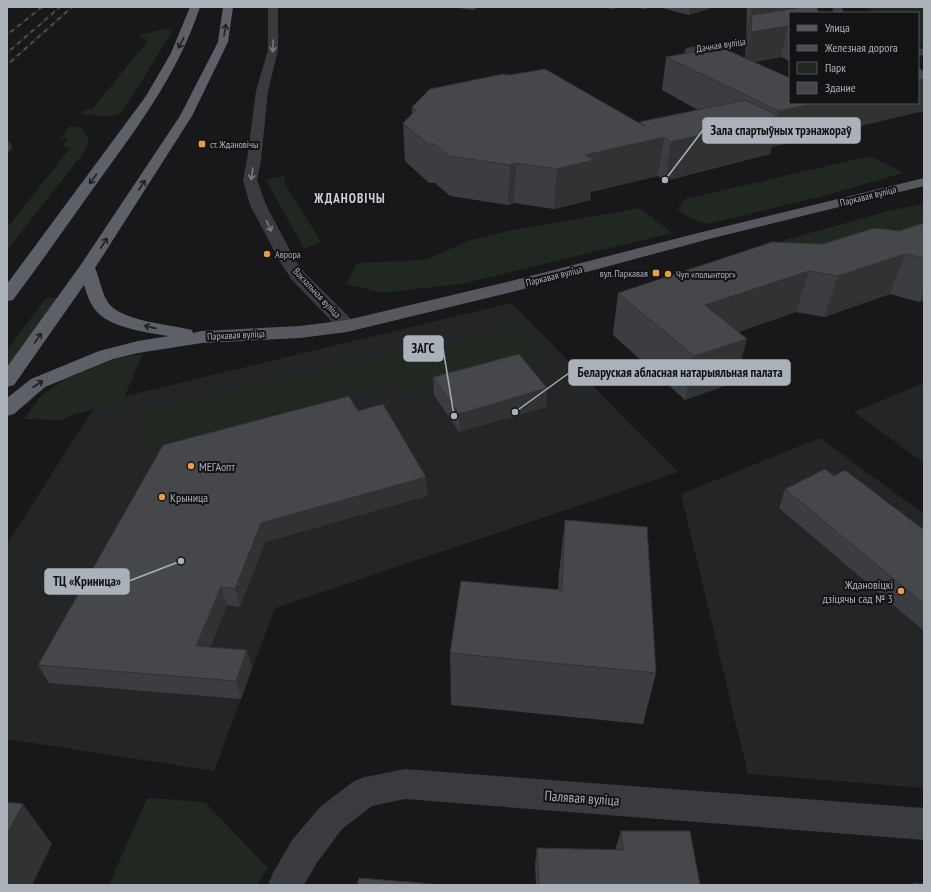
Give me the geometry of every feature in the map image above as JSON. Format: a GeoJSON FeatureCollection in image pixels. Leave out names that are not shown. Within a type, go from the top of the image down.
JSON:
{"type":"FeatureCollection","features":[{"type":"Feature","properties":{"kind":"highway"},"geometry":{"type":"LineString","coordinates":[[7,296],[156,90],[181,44],[188,29],[195,7]]}},
{"type":"Feature","properties":{"kind":"highway"},"geometry":{"type":"LineString","coordinates":[[7,381],[87,268],[186,116],[223,42],[228,7]]}},
{"type":"Feature","properties":{"kind":"highway"},"geometry":{"type":"LineString","coordinates":[[87,268],[104,309],[123,320],[202,337]]}},
{"type":"Feature","properties":{"kind":"highway"},"geometry":{"type":"LineString","coordinates":[[7,408],[38,383],[106,355],[138,347],[202,337]]}},
{"type":"Feature","properties":{"kind":"main road","name":"Паркавая вуліца"},"geometry":{"type":"LineString","coordinates":[[202,337],[300,332],[347,326],[510,287],[708,235],[924,182]]}},
{"type":"Feature","properties":{"kind":"street","name":"Вакзальная вуліца"},"geometry":{"type":"LineString","coordinates":[[273,7],[273,50],[262,91],[254,160],[250,180],[258,204],[287,260],[298,276],[347,326]]}},
{"type":"Feature","properties":{"kind":"street","name":"Дачная вуліца"},"geometry":{"type":"LineString","coordinates":[[690,64],[690,50],[789,33]]}},
{"type":"Feature","properties":{"kind":"street","name":"Палявая вуліца"},"geometry":{"type":"LineString","coordinates":[[285,885],[304,852],[331,818],[365,792],[405,784],[924,824]]}},
{"type":"Feature","properties":{"kind":"shaded area"},"geometry":{"type":"Polygon","coordinates":[[[511,303],[678,472],[275,608],[214,771],[7,739],[7,544],[97,403],[511,303]]]}},
{"type":"Feature","properties":{"kind":"shaded area"},"geometry":{"type":"Polygon","coordinates":[[[924,383],[924,463],[854,412],[924,383]]]}},
{"type":"Feature","properties":{"kind":"shaded area"},"geometry":{"type":"Polygon","coordinates":[[[820,438],[924,514],[924,788],[748,774],[681,494],[820,438]]]}},
{"type":"Feature","properties":{"kind":"green space"},"geometry":{"type":"Polygon","coordinates":[[[864,7],[924,7],[924,48],[919,46],[919,12],[868,12],[873,11],[864,7]]]}},
{"type":"Feature","properties":{"kind":"green space"},"geometry":{"type":"Polygon","coordinates":[[[165,29],[172,29],[169,37],[122,112],[114,116],[82,115],[85,109],[92,109],[147,42],[139,35],[165,29]]]}},
{"type":"Feature","properties":{"kind":"green space"},"geometry":{"type":"Polygon","coordinates":[[[70,126],[82,128],[89,141],[85,151],[7,250],[7,228],[71,147],[62,147],[68,139],[59,139],[70,126]]]}},
{"type":"Feature","properties":{"kind":"green space"},"geometry":{"type":"Polygon","coordinates":[[[870,156],[904,173],[819,197],[707,224],[692,219],[677,209],[685,199],[870,156]]]}},
{"type":"Feature","properties":{"kind":"green space"},"geometry":{"type":"Polygon","coordinates":[[[284,176],[285,184],[321,242],[304,249],[266,180],[284,176]]]}},
{"type":"Feature","properties":{"kind":"green space"},"geometry":{"type":"Polygon","coordinates":[[[924,204],[924,233],[781,254],[785,240],[892,210],[924,204]]]}},
{"type":"Feature","properties":{"kind":"green space"},"geometry":{"type":"Polygon","coordinates":[[[640,208],[672,233],[466,283],[383,293],[346,284],[357,263],[425,260],[468,241],[508,231],[640,208]]]}},
{"type":"Feature","properties":{"kind":"green space"},"geometry":{"type":"Polygon","coordinates":[[[46,298],[58,298],[7,370],[7,350],[46,298]]]}},
{"type":"Feature","properties":{"kind":"green space"},"geometry":{"type":"Polygon","coordinates":[[[520,327],[550,359],[409,393],[395,382],[143,449],[142,411],[520,327]]]}},
{"type":"Feature","properties":{"kind":"green space"},"geometry":{"type":"Polygon","coordinates":[[[143,354],[122,402],[72,415],[61,420],[24,419],[39,398],[63,380],[118,358],[143,354]]]}},
{"type":"Feature","properties":{"kind":"green space"},"geometry":{"type":"Polygon","coordinates":[[[147,798],[205,802],[268,868],[257,885],[109,885],[147,798]]]}},
{"type":"Feature","properties":{"kind":"building"},"geometry":{"type":"Polygon","coordinates":[[[817,7],[818,12],[789,12],[789,26],[751,32],[752,15],[797,8],[817,7]]]}},
{"type":"Feature","properties":{"kind":"building"},"geometry":{"type":"Polygon","coordinates":[[[720,47],[789,78],[789,104],[811,104],[779,111],[666,57],[720,47]]]}},
{"type":"Feature","properties":{"kind":"building"},"geometry":{"type":"Polygon","coordinates":[[[919,68],[924,71],[924,79],[919,80],[919,68]]]}},
{"type":"Feature","properties":{"kind":"building"},"geometry":{"type":"Polygon","coordinates":[[[545,69],[646,127],[639,122],[745,100],[779,116],[671,142],[664,137],[585,155],[594,160],[557,169],[516,163],[510,165],[449,156],[434,144],[428,144],[403,123],[416,110],[412,107],[430,89],[503,74],[509,75],[545,69]]]}},
{"type":"Feature","properties":{"kind":"building"},"geometry":{"type":"Polygon","coordinates":[[[924,223],[924,258],[905,254],[838,276],[809,271],[705,305],[747,339],[694,356],[618,293],[772,242],[823,244],[874,228],[899,231],[924,223]]]}},
{"type":"Feature","properties":{"kind":"building"},"geometry":{"type":"Polygon","coordinates":[[[519,354],[547,388],[459,414],[433,377],[519,354]]]}},
{"type":"Feature","properties":{"kind":"building"},"geometry":{"type":"Polygon","coordinates":[[[349,396],[358,411],[383,404],[426,477],[261,523],[235,589],[221,587],[196,646],[247,650],[236,681],[38,665],[163,445],[349,396]]]}},
{"type":"Feature","properties":{"kind":"building"},"geometry":{"type":"Polygon","coordinates":[[[825,469],[834,476],[845,470],[924,530],[924,604],[785,489],[825,469]]]}},
{"type":"Feature","properties":{"kind":"building"},"geometry":{"type":"Polygon","coordinates":[[[565,520],[647,527],[656,673],[450,653],[461,581],[562,590],[565,520]]]}},
{"type":"Feature","properties":{"kind":"building"},"geometry":{"type":"Polygon","coordinates":[[[7,802],[23,804],[7,834],[7,802]]]}},
{"type":"Feature","properties":{"kind":"building"},"geometry":{"type":"Polygon","coordinates":[[[621,831],[690,831],[700,885],[539,885],[537,848],[623,850],[621,831]]]}},
{"type":"Feature","properties":{"kind":"building"},"geometry":{"type":"Polygon","coordinates":[[[359,878],[434,884],[434,885],[357,885],[359,878]]]}},
{"type":"Feature","properties":{"kind":"building"},"geometry":{"type":"Polygon","coordinates":[[[914,883],[924,884],[924,885],[914,885],[914,883]]]}},
{"type":"Feature","properties":{"kind":"railway"},"geometry":{"type":"LineString","coordinates":[[7,35],[42,7]]}},
{"type":"Feature","properties":{"kind":"railway"},"geometry":{"type":"LineString","coordinates":[[7,53],[60,7]]}},
{"type":"Feature","properties":{"kind":"railway"},"geometry":{"type":"LineString","coordinates":[[7,65],[72,7]]}},
{"type":"Feature","properties":{"kind":"place","name":"ст. Ждановічы"},"geometry":{"type":"Point","coordinates":[202,144]}},
{"type":"Feature","properties":{"kind":"place","name":"Зала спартыўных трэнажораў"},"geometry":{"type":"Point","coordinates":[665,180]}},
{"type":"Feature","properties":{"kind":"place","name":"Аврора"},"geometry":{"type":"Point","coordinates":[267,254]}},
{"type":"Feature","properties":{"kind":"place","name":"вул. Паркавая"},"geometry":{"type":"Point","coordinates":[656,273]}},
{"type":"Feature","properties":{"kind":"place","name":"Чуп «полынторг»"},"geometry":{"type":"Point","coordinates":[668,274]}},
{"type":"Feature","properties":{"kind":"place","name":"Беларуская абласная натарыяльная палата"},"geometry":{"type":"Point","coordinates":[515,412]}},
{"type":"Feature","properties":{"kind":"place","name":"ЗАГС"},"geometry":{"type":"Point","coordinates":[454,416]}},
{"type":"Feature","properties":{"kind":"place","name":"МЕГАопт"},"geometry":{"type":"Point","coordinates":[191,466]}},
{"type":"Feature","properties":{"kind":"place","name":"Крыница"},"geometry":{"type":"Point","coordinates":[162,497]}},
{"type":"Feature","properties":{"kind":"place","name":"ТЦ «Криница»"},"geometry":{"type":"Point","coordinates":[181,561]}},
{"type":"Feature","properties":{"kind":"place","name":"Ждановіцкі дзіцячы сад № 3"},"geometry":{"type":"Point","coordinates":[901,591]}},
{"type":"Feature","properties":{"kind":"district","name":"ЖДАНОВІЧЫ"},"geometry":{"type":"Point","coordinates":[350,198]}}]}
